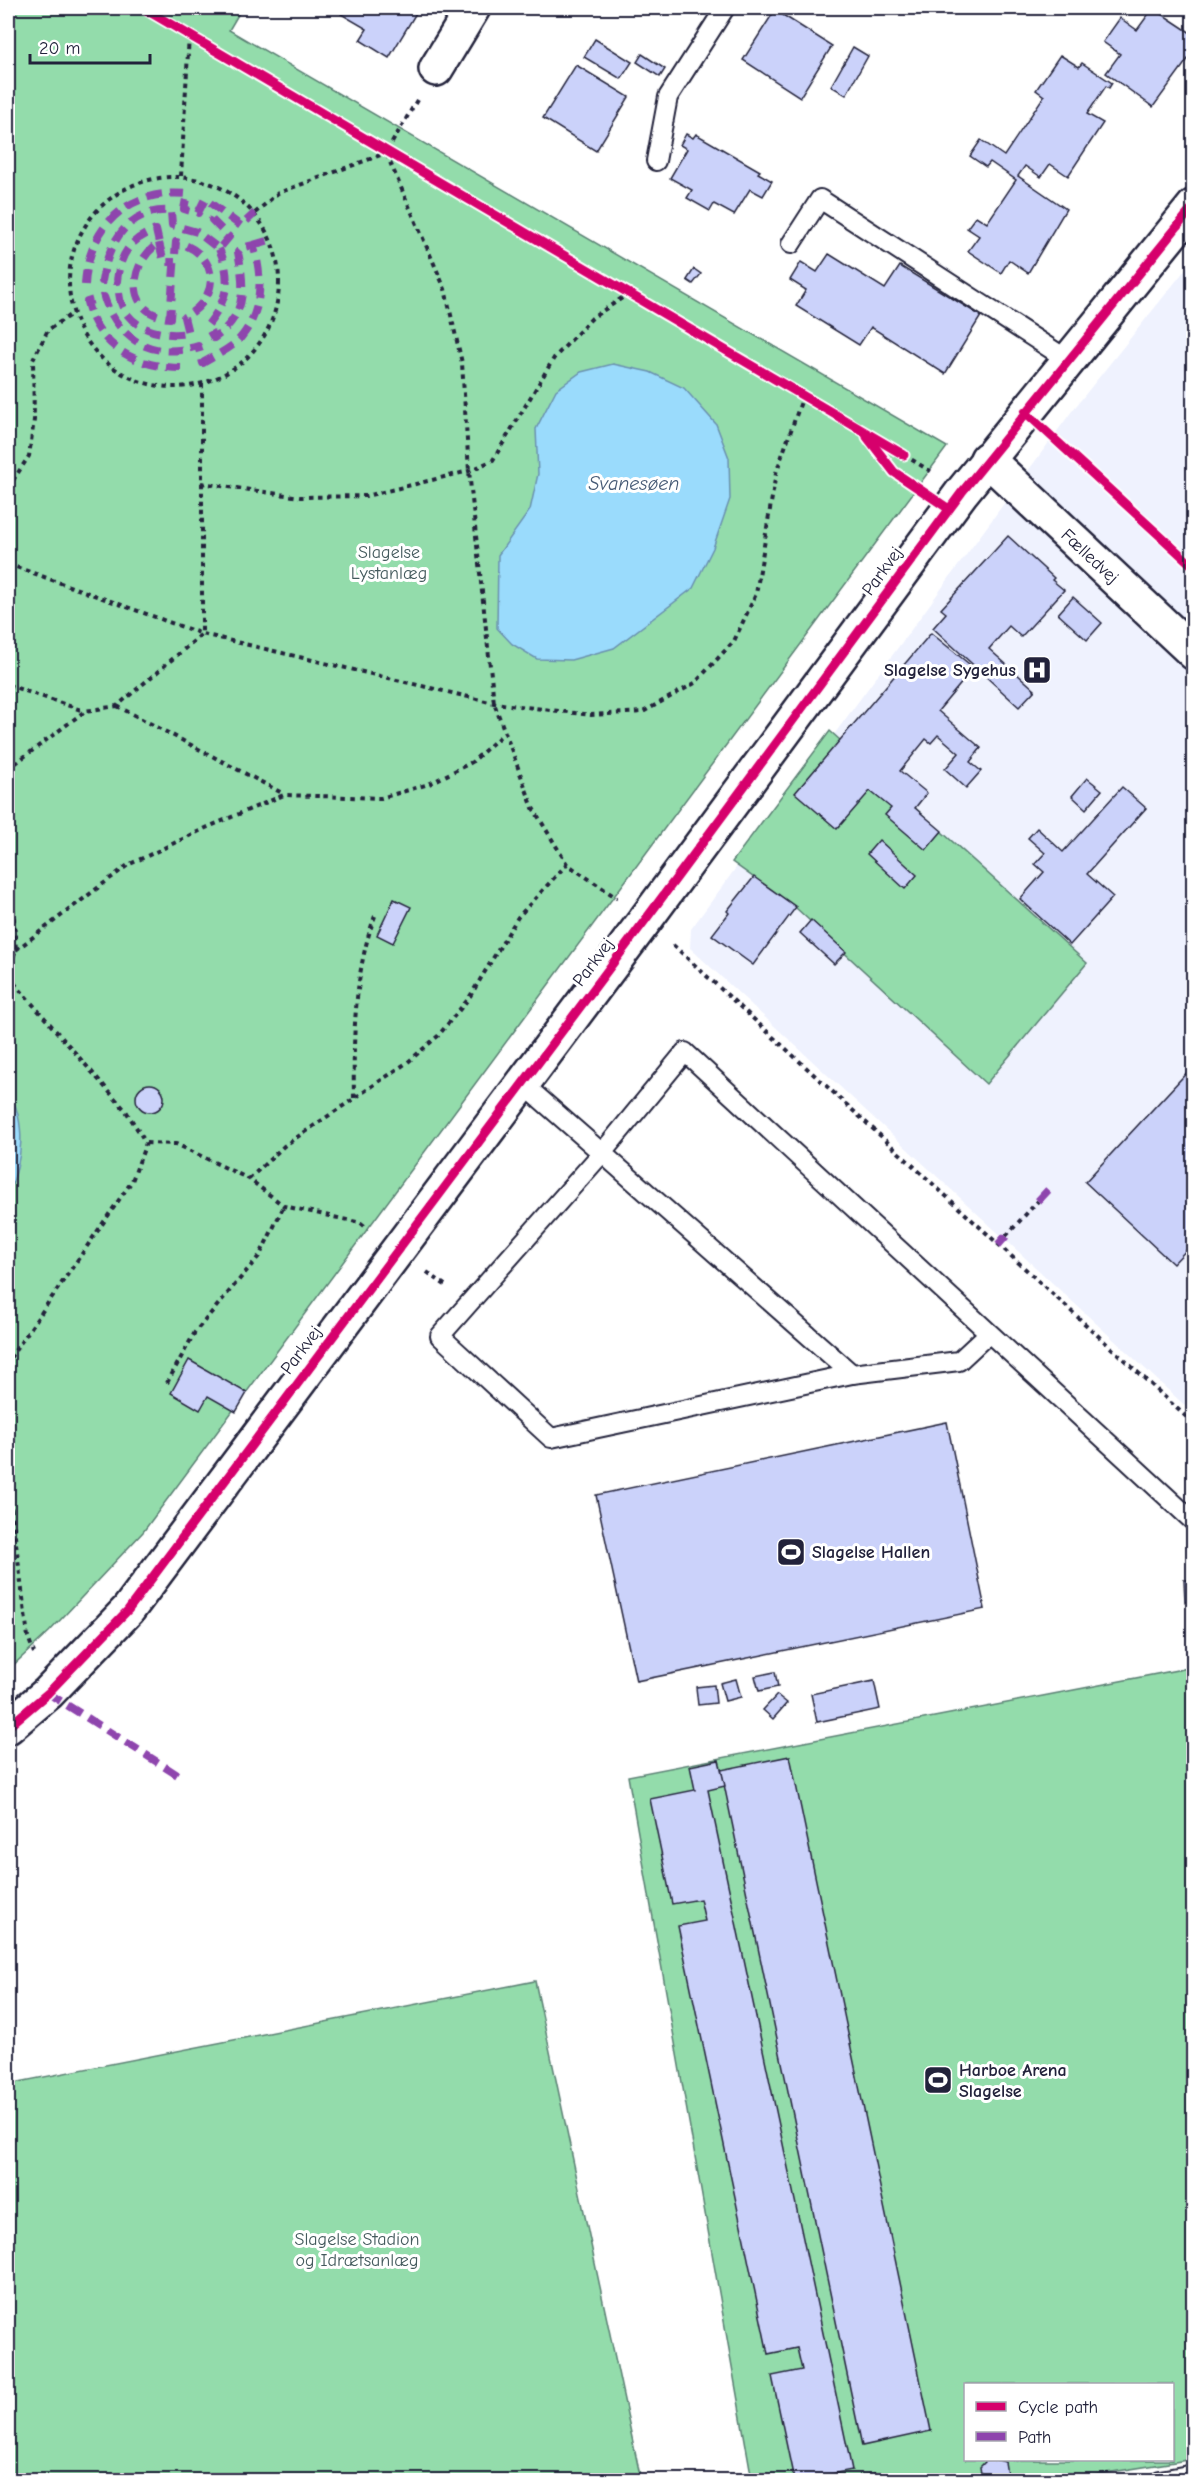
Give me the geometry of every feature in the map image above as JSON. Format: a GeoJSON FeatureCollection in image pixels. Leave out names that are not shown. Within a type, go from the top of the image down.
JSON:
{"type":"FeatureCollection","features":[{"type":"Feature","properties":{"kind":"street"},"geometry":{"type":"LineString","coordinates":[[436,69],[473,8]]}},
{"type":"Feature","properties":{"kind":"street","name":"Parkvej"},"geometry":{"type":"LineString","coordinates":[[8,1727],[48,1693],[128,1610],[646,919],[987,459],[1194,206]]}},
{"type":"Feature","properties":{"kind":"street","name":"Fælledvej"},"geometry":{"type":"LineString","coordinates":[[987,459],[1194,653]]}},
{"type":"Feature","properties":{"kind":"lane"},"geometry":{"type":"LineString","coordinates":[[656,161],[668,97],[725,8]]}},
{"type":"Feature","properties":{"kind":"lane"},"geometry":{"type":"LineString","coordinates":[[790,244],[820,199],[1068,360]]}},
{"type":"Feature","properties":{"kind":"lane"},"geometry":{"type":"LineString","coordinates":[[990,1333],[958,1361],[852,1374],[550,1438],[440,1336],[602,1154],[685,1052],[990,1333],[1194,1522]]}},
{"type":"Feature","properties":{"kind":"lane"},"geometry":{"type":"LineString","coordinates":[[522,1083],[852,1374]]}},
{"type":"Feature","properties":{"kind":"lane"},"geometry":{"type":"LineString","coordinates":[[1160,2481],[1194,2475]]}},
{"type":"Feature","properties":{"kind":"path"},"geometry":{"type":"LineString","coordinates":[[180,29],[199,40]]}},
{"type":"Feature","properties":{"kind":"path"},"geometry":{"type":"LineString","coordinates":[[181,176],[189,35]]}},
{"type":"Feature","properties":{"kind":"path"},"geometry":{"type":"LineString","coordinates":[[255,213],[278,193],[386,153],[436,69]]}},
{"type":"Feature","properties":{"kind":"path"},"geometry":{"type":"LineString","coordinates":[[376,147],[406,164]]}},
{"type":"Feature","properties":{"kind":"path"},"geometry":{"type":"LineString","coordinates":[[386,153],[445,289],[462,363],[469,471],[494,703],[533,808],[567,864],[646,919],[1194,1424]]}},
{"type":"Feature","properties":{"kind":"path"},"geometry":{"type":"LineString","coordinates":[[181,176],[222,187],[255,213],[276,251],[280,292],[267,333],[240,365],[202,384],[161,387],[123,375],[92,349],[73,313],[68,273],[79,234],[105,201],[140,181],[181,176]]}},
{"type":"Feature","properties":{"kind":"path"},"geometry":{"type":"LineString","coordinates":[[618,288],[639,300]]}},
{"type":"Feature","properties":{"kind":"path"},"geometry":{"type":"LineString","coordinates":[[201,483],[300,497],[366,496],[469,471],[493,460],[554,358],[591,318],[628,294]]}},
{"type":"Feature","properties":{"kind":"path"},"geometry":{"type":"LineString","coordinates":[[8,488],[29,456],[34,420],[33,360],[48,330],[73,313]]}},
{"type":"Feature","properties":{"kind":"path"},"geometry":{"type":"LineString","coordinates":[[202,384],[202,634]]}},
{"type":"Feature","properties":{"kind":"path"},"geometry":{"type":"LineString","coordinates":[[793,390],[813,401]]}},
{"type":"Feature","properties":{"kind":"path"},"geometry":{"type":"LineString","coordinates":[[8,564],[202,634],[494,703],[591,715],[643,712],[695,683],[734,641],[756,594],[776,473],[803,396]]}},
{"type":"Feature","properties":{"kind":"path"},"geometry":{"type":"LineString","coordinates":[[8,770],[85,711],[117,705],[202,634]]}},
{"type":"Feature","properties":{"kind":"path"},"geometry":{"type":"LineString","coordinates":[[8,685],[85,711]]}},
{"type":"Feature","properties":{"kind":"path"},"geometry":{"type":"LineString","coordinates":[[117,705],[284,795]]}},
{"type":"Feature","properties":{"kind":"path"},"geometry":{"type":"LineString","coordinates":[[16,950],[128,865],[284,795],[381,798],[429,784],[472,762],[504,733]]}},
{"type":"Feature","properties":{"kind":"path"},"geometry":{"type":"LineString","coordinates":[[8,836],[16,950],[8,969]]}},
{"type":"Feature","properties":{"kind":"path"},"geometry":{"type":"LineString","coordinates":[[249,1179],[284,1146],[408,1062],[438,1036],[469,998],[518,917],[567,864]]}},
{"type":"Feature","properties":{"kind":"path"},"geometry":{"type":"LineString","coordinates":[[354,1099],[353,1054],[364,945],[375,916]]}},
{"type":"Feature","properties":{"kind":"path"},"geometry":{"type":"LineString","coordinates":[[8,976],[126,1111],[146,1143]]}},
{"type":"Feature","properties":{"kind":"path"},"geometry":{"type":"LineString","coordinates":[[146,1143],[176,1144],[249,1179],[284,1206],[361,1223],[469,1302]]}},
{"type":"Feature","properties":{"kind":"path"},"geometry":{"type":"LineString","coordinates":[[8,1361],[132,1181],[146,1143]]}},
{"type":"Feature","properties":{"kind":"path"},"geometry":{"type":"LineString","coordinates":[[1006,1236],[1038,1201]]}},
{"type":"Feature","properties":{"kind":"path"},"geometry":{"type":"LineString","coordinates":[[167,1383],[195,1332],[260,1255],[284,1206]]}},
{"type":"Feature","properties":{"kind":"path"},"geometry":{"type":"LineString","coordinates":[[8,1481],[28,1637],[48,1693]]}},
{"type":"Feature","properties":{"kind":"shaded area","name":"Slagelse Sygehus"},"geometry":{"type":"Polygon","coordinates":[[[1193,260],[1193,1413],[690,948],[691,929],[1072,411],[1193,260]]]}},
{"type":"Feature","properties":{"kind":"green space","name":"Slagelse Lystanlæg"},"geometry":{"type":"Polygon","coordinates":[[[8,8],[242,8],[229,30],[947,447],[143,1532],[49,1632],[8,1670],[8,8]]]}},
{"type":"Feature","properties":{"kind":"green space"},"geometry":{"type":"Polygon","coordinates":[[[830,731],[1087,963],[986,1084],[796,908],[732,862],[830,731]]]}},
{"type":"Feature","properties":{"kind":"green space","name":"Harboe Arena Slagelse"},"geometry":{"type":"Polygon","coordinates":[[[1193,1667],[1193,2459],[1062,2480],[752,2480],[628,1776],[1193,1667]]]}},
{"type":"Feature","properties":{"kind":"green space","name":"Slagelse Stadion og Idrætsanlæg"},"geometry":{"type":"Polygon","coordinates":[[[535,1981],[641,2480],[8,2480],[8,2084],[535,1981]]]}},
{"type":"Feature","properties":{"kind":"water","name":"Svanesøen"},"geometry":{"type":"Polygon","coordinates":[[[613,364],[650,372],[684,388],[716,424],[729,458],[730,499],[713,548],[693,588],[614,648],[571,660],[537,659],[512,644],[497,628],[498,555],[530,510],[538,474],[536,429],[556,390],[581,372],[613,364]]]}},
{"type":"Feature","properties":{"kind":"water"},"geometry":{"type":"Polygon","coordinates":[[[8,1090],[18,1116],[21,1143],[17,1170],[8,1196],[8,1090]]]}},
{"type":"Feature","properties":{"kind":"building"},"geometry":{"type":"Polygon","coordinates":[[[344,8],[419,8],[389,58],[360,40],[367,29],[341,14],[344,8]]]}},
{"type":"Feature","properties":{"kind":"building"},"geometry":{"type":"Polygon","coordinates":[[[1153,8],[1194,35],[1194,51],[1153,107],[1106,73],[1120,54],[1103,42],[1120,18],[1137,30],[1153,8]]]}},
{"type":"Feature","properties":{"kind":"building"},"geometry":{"type":"Polygon","coordinates":[[[775,10],[832,46],[800,97],[743,60],[775,10]]]}},
{"type":"Feature","properties":{"kind":"building"},"geometry":{"type":"Polygon","coordinates":[[[595,39],[632,62],[621,79],[584,57],[595,39]]]}},
{"type":"Feature","properties":{"kind":"building"},"geometry":{"type":"Polygon","coordinates":[[[853,47],[868,56],[846,95],[831,86],[853,47]]]}},
{"type":"Feature","properties":{"kind":"building"},"geometry":{"type":"Polygon","coordinates":[[[642,54],[665,69],[660,77],[637,62],[642,54]]]}},
{"type":"Feature","properties":{"kind":"building"},"geometry":{"type":"Polygon","coordinates":[[[1060,55],[1079,67],[1082,63],[1112,83],[1109,88],[1106,86],[1087,114],[1103,123],[1068,176],[1050,164],[1041,177],[1025,166],[1018,176],[1066,209],[1028,273],[1009,260],[1001,273],[968,251],[979,236],[967,228],[976,216],[987,223],[1016,180],[990,162],[986,167],[970,156],[981,140],[1004,156],[1044,96],[1036,90],[1060,55]]]}},
{"type":"Feature","properties":{"kind":"building"},"geometry":{"type":"Polygon","coordinates":[[[576,65],[629,97],[596,151],[543,118],[576,65]]]}},
{"type":"Feature","properties":{"kind":"building"},"geometry":{"type":"Polygon","coordinates":[[[686,134],[693,138],[696,134],[760,171],[758,173],[772,181],[763,196],[750,189],[734,215],[714,204],[710,211],[687,198],[692,190],[670,178],[687,149],[680,145],[686,134]]]}},
{"type":"Feature","properties":{"kind":"building"},"geometry":{"type":"Polygon","coordinates":[[[829,254],[885,289],[900,266],[981,316],[945,374],[871,327],[859,345],[796,306],[806,290],[790,280],[801,262],[817,272],[829,254]]]}},
{"type":"Feature","properties":{"kind":"building"},"geometry":{"type":"Polygon","coordinates":[[[694,269],[701,274],[693,284],[687,280],[694,269]]]}},
{"type":"Feature","properties":{"kind":"building"},"geometry":{"type":"Polygon","coordinates":[[[1008,536],[1064,590],[1021,637],[1009,626],[989,649],[1035,690],[1019,707],[933,628],[946,613],[941,609],[1008,536]]]}},
{"type":"Feature","properties":{"kind":"building"},"geometry":{"type":"Polygon","coordinates":[[[1073,597],[1102,623],[1087,640],[1058,614],[1073,597]]]}},
{"type":"Feature","properties":{"kind":"building"},"geometry":{"type":"Polygon","coordinates":[[[931,633],[974,668],[938,711],[981,748],[970,762],[981,771],[966,788],[945,769],[959,753],[938,735],[931,743],[926,739],[900,771],[927,793],[915,808],[942,831],[926,850],[885,815],[891,808],[870,791],[837,829],[795,793],[931,633]]]}},
{"type":"Feature","properties":{"kind":"building"},"geometry":{"type":"Polygon","coordinates":[[[1087,778],[1102,790],[1086,809],[1072,796],[1087,778]]]}},
{"type":"Feature","properties":{"kind":"building"},"geometry":{"type":"Polygon","coordinates":[[[1122,787],[1146,808],[1087,874],[1113,897],[1070,945],[1020,899],[1044,872],[1035,864],[1045,853],[1028,838],[1037,828],[1063,852],[1122,787]]]}},
{"type":"Feature","properties":{"kind":"building"},"geometry":{"type":"Polygon","coordinates":[[[879,840],[917,875],[905,889],[867,854],[879,840]]]}},
{"type":"Feature","properties":{"kind":"building"},"geometry":{"type":"Polygon","coordinates":[[[754,877],[796,907],[753,965],[712,935],[729,913],[727,911],[754,877]]]}},
{"type":"Feature","properties":{"kind":"building"},"geometry":{"type":"Polygon","coordinates":[[[394,899],[411,907],[393,943],[377,935],[394,899]]]}},
{"type":"Feature","properties":{"kind":"building"},"geometry":{"type":"Polygon","coordinates":[[[811,920],[846,952],[834,964],[800,933],[811,920]]]}},
{"type":"Feature","properties":{"kind":"building"},"geometry":{"type":"Polygon","coordinates":[[[1194,1065],[1194,1242],[1173,1264],[1085,1182],[1194,1065]]]}},
{"type":"Feature","properties":{"kind":"building"},"geometry":{"type":"Polygon","coordinates":[[[150,1084],[160,1088],[164,1098],[160,1108],[150,1112],[140,1108],[136,1098],[140,1088],[150,1084]]]}},
{"type":"Feature","properties":{"kind":"building"},"geometry":{"type":"Polygon","coordinates":[[[189,1360],[247,1393],[236,1412],[208,1396],[200,1410],[171,1393],[189,1360]]]}},
{"type":"Feature","properties":{"kind":"building","name":"Slagelse Hallen"},"geometry":{"type":"Polygon","coordinates":[[[947,1422],[985,1609],[636,1681],[596,1495],[947,1422]]]}},
{"type":"Feature","properties":{"kind":"building"},"geometry":{"type":"Polygon","coordinates":[[[1184,1580],[1194,1580],[1194,1602],[1185,1602],[1184,1580]]]}},
{"type":"Feature","properties":{"kind":"building"},"geometry":{"type":"Polygon","coordinates":[[[775,1672],[778,1687],[759,1691],[755,1676],[775,1672]]]}},
{"type":"Feature","properties":{"kind":"building"},"geometry":{"type":"Polygon","coordinates":[[[736,1679],[741,1697],[725,1701],[720,1683],[736,1679]]]}},
{"type":"Feature","properties":{"kind":"building"},"geometry":{"type":"Polygon","coordinates":[[[874,1681],[880,1709],[817,1722],[811,1694],[874,1681]]]}},
{"type":"Feature","properties":{"kind":"building"},"geometry":{"type":"Polygon","coordinates":[[[714,1685],[716,1703],[698,1705],[696,1687],[714,1685]]]}},
{"type":"Feature","properties":{"kind":"building"},"geometry":{"type":"Polygon","coordinates":[[[777,1695],[787,1703],[773,1719],[763,1710],[777,1695]]]}},
{"type":"Feature","properties":{"kind":"building"},"geometry":{"type":"Polygon","coordinates":[[[790,1756],[931,2431],[862,2446],[721,1770],[790,1756]]]}},
{"type":"Feature","properties":{"kind":"building"},"geometry":{"type":"Polygon","coordinates":[[[719,1760],[725,1786],[708,1790],[852,2470],[801,2480],[794,2480],[772,2376],[802,2370],[797,2348],[768,2354],[678,1926],[705,1921],[700,1899],[672,1904],[650,1799],[695,1790],[690,1766],[719,1760]]]}},
{"type":"Feature","properties":{"kind":"building"},"geometry":{"type":"Polygon","coordinates":[[[986,2461],[1005,2462],[1008,2480],[982,2480],[980,2467],[986,2461]]]}},
{"type":"Feature","properties":{"kind":"building"},"geometry":{"type":"Polygon","coordinates":[[[876,2473],[877,2480],[851,2480],[851,2478],[876,2473]]]}},
{"type":"Feature","properties":{"kind":"marked path"},"geometry":{"type":"LineString","coordinates":[[85,285],[94,245],[103,229],[130,205],[166,194],[187,194],[184,209],[198,213],[205,199],[241,226],[255,213]]}},
{"type":"Feature","properties":{"kind":"marked path"},"geometry":{"type":"LineString","coordinates":[[119,293],[127,314],[144,328],[166,334],[188,333],[184,317],[197,308],[210,287],[211,276],[208,265],[201,256],[176,242],[170,318],[156,315],[145,308],[138,299],[136,288],[136,276],[141,264],[148,252],[159,243],[156,230],[139,238],[128,249],[118,271],[117,281],[102,281],[105,267],[109,254],[122,231],[142,215],[156,212],[171,211],[172,225],[197,232],[219,249],[229,237],[212,220],[219,207]]}},
{"type":"Feature","properties":{"kind":"marked path"},"geometry":{"type":"LineString","coordinates":[[253,245],[270,240]]}},
{"type":"Feature","properties":{"kind":"marked path"},"geometry":{"type":"LineString","coordinates":[[159,243],[164,262],[175,262]]}},
{"type":"Feature","properties":{"kind":"marked path"},"geometry":{"type":"LineString","coordinates":[[181,368],[149,364],[121,352],[100,331],[92,318],[87,302],[104,297],[110,312],[128,336],[152,348],[182,350],[198,346],[203,363],[229,348],[242,336],[254,315],[259,292],[258,268],[253,245],[242,248],[238,252],[242,277],[238,310],[233,320],[214,338],[207,326],[223,299],[227,280],[219,249]]}},
{"type":"Feature","properties":{"kind":"marked path"},"geometry":{"type":"LineString","coordinates":[[1038,1201],[1050,1188]]}},
{"type":"Feature","properties":{"kind":"marked path"},"geometry":{"type":"LineString","coordinates":[[998,1245],[1006,1236]]}},
{"type":"Feature","properties":{"kind":"marked path"},"geometry":{"type":"LineString","coordinates":[[48,1693],[184,1779]]}},
{"type":"Feature","properties":{"kind":"cycle path"},"geometry":{"type":"LineString","coordinates":[[143,8],[904,455]]}},
{"type":"Feature","properties":{"kind":"cycle path"},"geometry":{"type":"LineString","coordinates":[[8,1727],[48,1693],[128,1610],[646,919],[962,492],[1194,206]]}},
{"type":"Feature","properties":{"kind":"cycle path"},"geometry":{"type":"LineString","coordinates":[[1025,412],[1194,567]]}},
{"type":"Feature","properties":{"kind":"cycle path"},"geometry":{"type":"LineString","coordinates":[[867,437],[894,472],[949,509]]}},
{"type":"Feature","properties":{"kind":"place","name":"Slagelse Sygehus"},"geometry":{"type":"Point","coordinates":[1037,670]}},
{"type":"Feature","properties":{"kind":"place","name":"Slagelse Hallen"},"geometry":{"type":"Point","coordinates":[791,1552]}},
{"type":"Feature","properties":{"kind":"place","name":"Harboe Arena Slagelse"},"geometry":{"type":"Point","coordinates":[938,2080]}}]}
